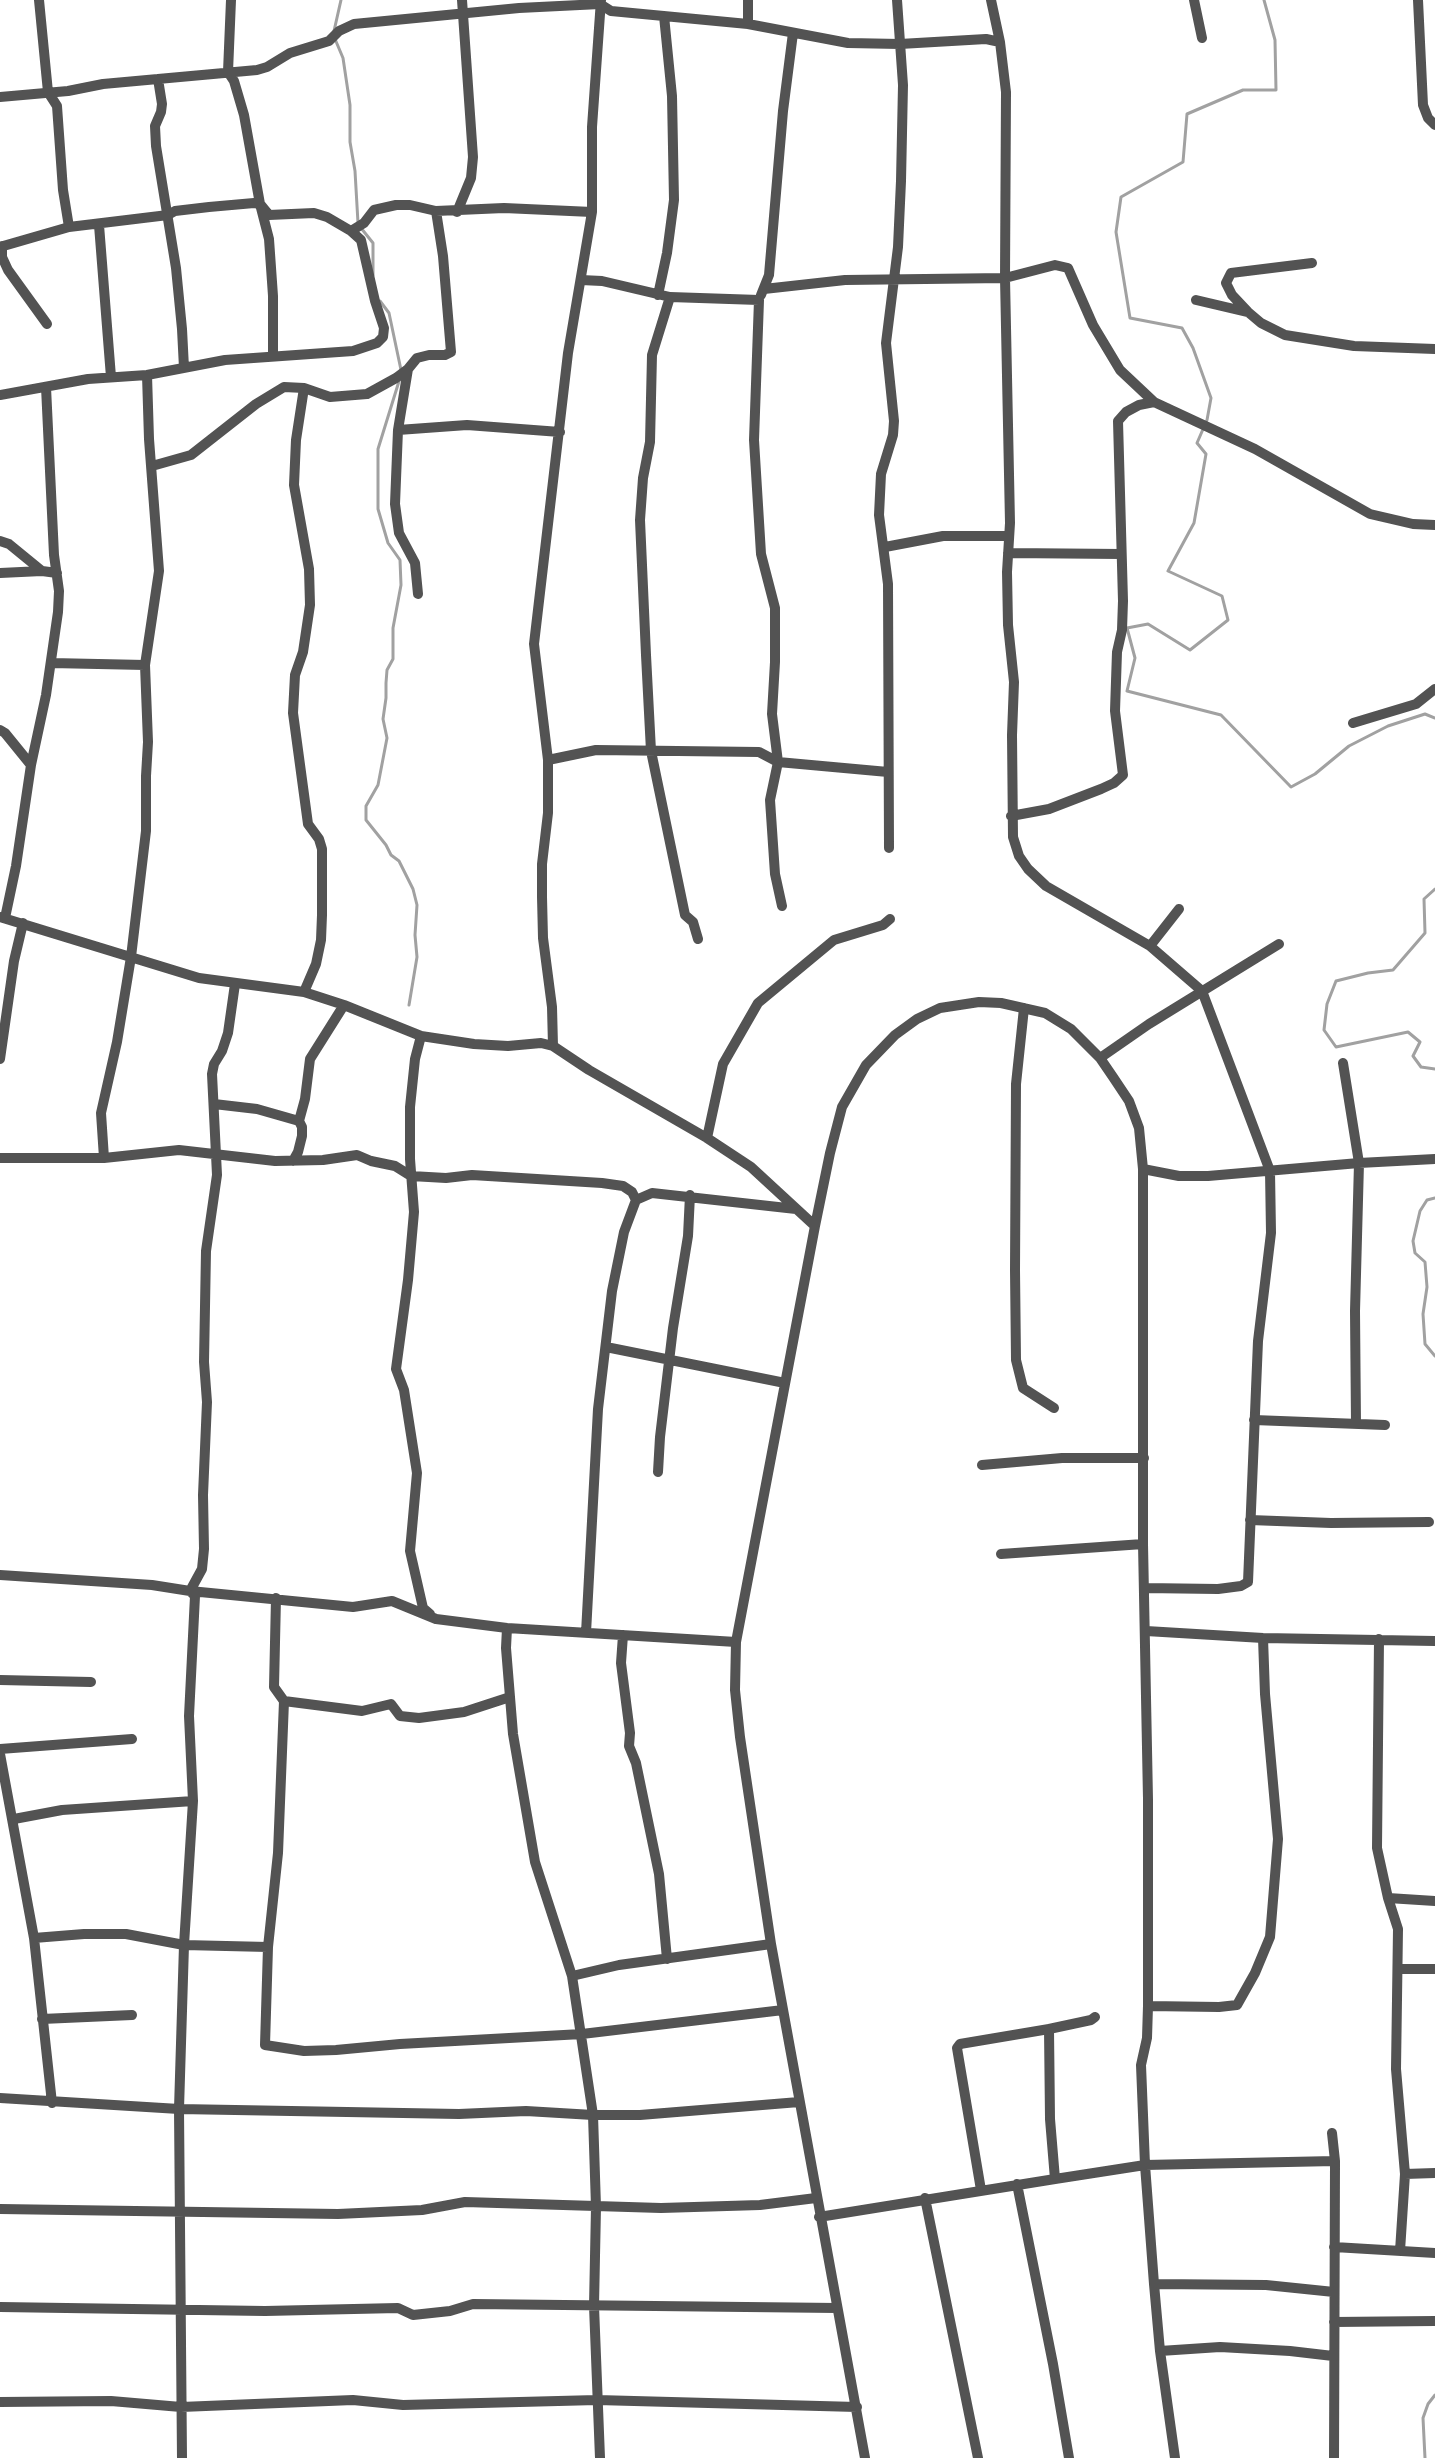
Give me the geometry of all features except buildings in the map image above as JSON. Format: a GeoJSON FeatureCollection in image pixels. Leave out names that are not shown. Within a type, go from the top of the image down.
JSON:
{"type":"FeatureCollection","features":[{"type":"Feature","properties":{"kind":"street"},"geometry":{"type":"LineString","coordinates":[[39,0],[48,92],[57,106],[62,183],[69,227]]}},
{"type":"Feature","properties":{"kind":"street"},"geometry":{"type":"LineString","coordinates":[[231,0],[228,72],[234,80],[244,115],[260,204],[269,239],[274,296],[274,356]]}},
{"type":"Feature","properties":{"kind":"street"},"geometry":{"type":"LineString","coordinates":[[457,212],[469,184],[473,157],[462,0]]}},
{"type":"Feature","properties":{"kind":"street"},"geometry":{"type":"LineString","coordinates":[[748,0],[748,24]]}},
{"type":"Feature","properties":{"kind":"street"},"geometry":{"type":"LineString","coordinates":[[889,848],[889,625],[885,547],[879,515],[879,498],[881,474],[894,421],[886,343],[890,300],[895,279],[901,181],[903,85],[898,0]]}},
{"type":"Feature","properties":{"kind":"street"},"geometry":{"type":"LineString","coordinates":[[991,0],[1000,42],[1006,92],[1005,278],[1009,536],[1008,624],[1014,682],[1011,816],[1013,837],[1019,856],[1028,869],[1046,886],[1150,946],[1202,991],[1270,1171],[1270,1233],[1258,1341],[1250,1520],[1250,1575],[1248,1582],[1241,1586],[1144,1588]]}},
{"type":"Feature","properties":{"kind":"street"},"geometry":{"type":"LineString","coordinates":[[1194,0],[1202,38]]}},
{"type":"Feature","properties":{"kind":"street"},"geometry":{"type":"LineString","coordinates":[[1418,0],[1423,105],[1428,118],[1435,125]]}},
{"type":"Feature","properties":{"kind":"street"},"geometry":{"type":"LineString","coordinates":[[0,97],[75,91],[103,84],[267,67],[290,53],[329,40],[339,31],[354,24],[463,12],[505,4],[601,2],[611,11],[748,24],[848,42],[900,44],[986,39],[996,39],[1000,42]]}},
{"type":"Feature","properties":{"kind":"street"},"geometry":{"type":"LineString","coordinates":[[552,1046],[552,1007],[542,938],[542,864],[548,813],[548,760],[534,644],[568,353],[592,212],[592,127],[601,2]]}},
{"type":"Feature","properties":{"kind":"street"},"geometry":{"type":"LineString","coordinates":[[658,295],[667,253],[674,200],[672,96],[664,16]]}},
{"type":"Feature","properties":{"kind":"street"},"geometry":{"type":"LineString","coordinates":[[782,906],[775,874],[770,800],[778,762],[772,714],[775,662],[775,608],[761,554],[754,440],[759,300],[769,275],[783,111],[793,33]]}},
{"type":"Feature","properties":{"kind":"street"},"geometry":{"type":"LineString","coordinates":[[158,78],[161,112],[154,126],[162,195],[168,215],[182,328],[184,368]]}},
{"type":"Feature","properties":{"kind":"street"},"geometry":{"type":"LineString","coordinates":[[47,324],[8,270],[2,257],[1,246],[69,227],[168,215],[175,211],[260,204]]}},
{"type":"Feature","properties":{"kind":"street"},"geometry":{"type":"LineString","coordinates":[[0,395],[112,377],[147,375],[225,360],[353,351],[377,343],[383,337],[384,328],[371,286],[362,240],[327,217],[314,213],[269,214],[260,204]]}},
{"type":"Feature","properties":{"kind":"street"},"geometry":{"type":"LineString","coordinates":[[351,231],[364,223],[374,210],[384,207],[410,205],[436,211],[457,212],[511,208],[592,212]]}},
{"type":"Feature","properties":{"kind":"street"},"geometry":{"type":"LineString","coordinates":[[152,466],[191,455],[284,387],[304,388],[330,397],[367,394],[408,369],[416,358],[429,355],[445,355],[451,352],[436,211]]}},
{"type":"Feature","properties":{"kind":"street"},"geometry":{"type":"LineString","coordinates":[[99,224],[112,377]]}},
{"type":"Feature","properties":{"kind":"street"},"geometry":{"type":"LineString","coordinates":[[1312,263],[1232,273],[1226,283],[1232,295],[1248,312],[1261,323],[1284,335],[1354,346],[1435,349]]}},
{"type":"Feature","properties":{"kind":"street"},"geometry":{"type":"LineString","coordinates":[[764,289],[845,280],[1005,278],[1055,265],[1068,268],[1093,325],[1120,370],[1154,402],[1255,448],[1370,514],[1413,524],[1435,525]]}},
{"type":"Feature","properties":{"kind":"street"},"geometry":{"type":"LineString","coordinates":[[581,280],[602,280],[670,297],[759,300]]}},
{"type":"Feature","properties":{"kind":"street"},"geometry":{"type":"LineString","coordinates":[[670,297],[652,356],[650,442],[643,478],[640,520],[651,751],[685,915],[693,922],[698,938]]}},
{"type":"Feature","properties":{"kind":"street"},"geometry":{"type":"LineString","coordinates":[[1196,300],[1248,312]]}},
{"type":"Feature","properties":{"kind":"street"},"geometry":{"type":"LineString","coordinates":[[408,369],[398,430],[395,504],[399,533],[415,563],[418,594]]}},
{"type":"Feature","properties":{"kind":"street"},"geometry":{"type":"LineString","coordinates":[[104,1158],[101,1113],[117,1042],[131,957],[146,831],[148,742],[145,665],[159,571],[147,375]]}},
{"type":"Feature","properties":{"kind":"street"},"geometry":{"type":"LineString","coordinates":[[46,387],[58,612],[51,664],[16,866],[3,918],[199,978],[304,992],[344,1005],[420,1036],[474,1044],[508,1046],[541,1043],[552,1046],[589,1070],[708,1138],[751,1167],[815,1226]]}},
{"type":"Feature","properties":{"kind":"street"},"geometry":{"type":"LineString","coordinates":[[304,388],[296,440],[294,485],[309,569],[310,605],[304,644],[295,675],[293,713],[308,824],[322,849],[321,940],[316,964],[304,992]]}},
{"type":"Feature","properties":{"kind":"street"},"geometry":{"type":"LineString","coordinates":[[1011,816],[1049,809],[1101,789],[1114,783],[1123,775],[1115,710],[1117,652],[1122,630],[1118,421],[1126,412],[1139,405],[1154,402]]}},
{"type":"Feature","properties":{"kind":"street"},"geometry":{"type":"LineString","coordinates":[[398,430],[467,425],[560,432]]}},
{"type":"Feature","properties":{"kind":"street"},"geometry":{"type":"LineString","coordinates":[[885,547],[943,536],[1009,536]]}},
{"type":"Feature","properties":{"kind":"street"},"geometry":{"type":"LineString","coordinates":[[0,541],[8,544],[42,571]]}},
{"type":"Feature","properties":{"kind":"street"},"geometry":{"type":"LineString","coordinates":[[1008,553],[1121,554]]}},
{"type":"Feature","properties":{"kind":"street"},"geometry":{"type":"LineString","coordinates":[[0,573],[42,571],[57,573]]}},
{"type":"Feature","properties":{"kind":"street"},"geometry":{"type":"LineString","coordinates":[[51,664],[145,665]]}},
{"type":"Feature","properties":{"kind":"street"},"geometry":{"type":"LineString","coordinates":[[1353,723],[1416,704],[1435,689]]}},
{"type":"Feature","properties":{"kind":"street"},"geometry":{"type":"LineString","coordinates":[[0,730],[5,733],[32,765]]}},
{"type":"Feature","properties":{"kind":"street"},"geometry":{"type":"LineString","coordinates":[[548,760],[596,750],[759,752],[778,762],[888,772]]}},
{"type":"Feature","properties":{"kind":"street"},"geometry":{"type":"LineString","coordinates":[[1150,946],[1179,909]]}},
{"type":"Feature","properties":{"kind":"street"},"geometry":{"type":"LineString","coordinates":[[708,1138],[723,1064],[758,1003],[834,940],[883,925],[890,920]]}},
{"type":"Feature","properties":{"kind":"street"},"geometry":{"type":"LineString","coordinates":[[0,1059],[14,961],[23,923]]}},
{"type":"Feature","properties":{"kind":"street"},"geometry":{"type":"LineString","coordinates":[[1100,1058],[1202,991],[1279,944]]}},
{"type":"Feature","properties":{"kind":"street"},"geometry":{"type":"LineString","coordinates":[[190,1591],[202,1569],[204,1549],[203,1495],[207,1402],[204,1362],[206,1251],[217,1175],[214,1064],[222,1051],[228,1033],[235,984]]}},
{"type":"Feature","properties":{"kind":"street"},"geometry":{"type":"LineString","coordinates":[[865,2458],[857,2407],[819,2217],[771,1944],[740,1737],[735,1690],[736,1642],[815,1226],[830,1153],[842,1107],[858,1077],[878,1051],[895,1034],[917,1019],[940,1008],[980,1002],[1001,1003],[1045,1013],[1071,1028],[1100,1058],[1132,1110],[1139,1128],[1143,1168],[1143,1544],[1146,1631],[1148,2006],[1147,2038],[1141,2065],[1145,2165],[1154,2284],[1160,2351],[1175,2458]]}},
{"type":"Feature","properties":{"kind":"street"},"geometry":{"type":"LineString","coordinates":[[292,1161],[298,1152],[302,1136],[302,1127],[299,1121],[305,1099],[310,1059],[318,1042],[344,1005]]}},
{"type":"Feature","properties":{"kind":"street"},"geometry":{"type":"LineString","coordinates":[[1024,1008],[1016,1084],[1014,1270],[1016,1360],[1023,1388],[1054,1408]]}},
{"type":"Feature","properties":{"kind":"street"},"geometry":{"type":"LineString","coordinates":[[420,1036],[415,1059],[410,1107],[411,1176],[414,1212],[408,1280],[396,1369],[404,1390],[417,1473],[410,1551],[423,1608],[436,1619]]}},
{"type":"Feature","properties":{"kind":"street"},"geometry":{"type":"LineString","coordinates":[[1343,1063],[1359,1163],[1355,1310],[1356,1424]]}},
{"type":"Feature","properties":{"kind":"street"},"geometry":{"type":"LineString","coordinates":[[214,1104],[257,1109],[299,1121]]}},
{"type":"Feature","properties":{"kind":"street"},"geometry":{"type":"LineString","coordinates":[[0,1158],[104,1158],[165,1151],[192,1151],[238,1158],[292,1161],[323,1160],[356,1155],[371,1161],[395,1166],[411,1176],[446,1178],[472,1174],[602,1183],[623,1186],[632,1192],[636,1200]]}},
{"type":"Feature","properties":{"kind":"street"},"geometry":{"type":"LineString","coordinates":[[1143,1168],[1179,1176],[1208,1176],[1359,1163],[1435,1160]]}},
{"type":"Feature","properties":{"kind":"street"},"geometry":{"type":"LineString","coordinates":[[586,1633],[598,1418],[612,1291],[624,1232],[636,1200],[652,1193],[690,1195],[796,1209]]}},
{"type":"Feature","properties":{"kind":"street"},"geometry":{"type":"LineString","coordinates":[[658,1472],[660,1437],[670,1358],[688,1236],[690,1195]]}},
{"type":"Feature","properties":{"kind":"street"},"geometry":{"type":"LineString","coordinates":[[606,1347],[670,1358],[785,1383]]}},
{"type":"Feature","properties":{"kind":"street"},"geometry":{"type":"LineString","coordinates":[[1254,1420],[1385,1425]]}},
{"type":"Feature","properties":{"kind":"street"},"geometry":{"type":"LineString","coordinates":[[982,1465],[1062,1458],[1144,1458]]}},
{"type":"Feature","properties":{"kind":"street"},"geometry":{"type":"LineString","coordinates":[[1250,1520],[1331,1523],[1429,1522]]}},
{"type":"Feature","properties":{"kind":"street"},"geometry":{"type":"LineString","coordinates":[[1001,1554],[1143,1544]]}},
{"type":"Feature","properties":{"kind":"street"},"geometry":{"type":"LineString","coordinates":[[0,1575],[152,1585],[190,1591],[353,1607],[392,1601],[436,1619],[507,1628],[736,1642]]}},
{"type":"Feature","properties":{"kind":"street"},"geometry":{"type":"LineString","coordinates":[[182,2458],[179,2110],[184,1945],[193,1801],[189,1716],[196,1601],[195,1596],[190,1591]]}},
{"type":"Feature","properties":{"kind":"street"},"geometry":{"type":"LineString","coordinates":[[276,1598],[274,1688],[284,1701],[278,1853],[268,1947],[265,2045],[304,2051],[336,2050],[400,2044],[582,2034],[783,2010]]}},
{"type":"Feature","properties":{"kind":"street"},"geometry":{"type":"LineString","coordinates":[[507,1628],[506,1648],[513,1734],[535,1862],[572,1976],[593,2115],[596,2207],[594,2306],[600,2458]]}},
{"type":"Feature","properties":{"kind":"street"},"geometry":{"type":"LineString","coordinates":[[1146,1631],[1263,1638],[1435,1641]]}},
{"type":"Feature","properties":{"kind":"street"},"geometry":{"type":"LineString","coordinates":[[623,1636],[621,1663],[630,1733],[629,1746],[636,1763],[659,1874],[667,1958]]}},
{"type":"Feature","properties":{"kind":"street"},"geometry":{"type":"LineString","coordinates":[[1148,2006],[1219,2007],[1237,2005],[1255,1973],[1270,1937],[1278,1839],[1264,1694],[1263,1638]]}},
{"type":"Feature","properties":{"kind":"street"},"geometry":{"type":"LineString","coordinates":[[1379,1639],[1377,1848],[1388,1898],[1398,1930],[1396,2069],[1405,2174],[1400,2251]]}},
{"type":"Feature","properties":{"kind":"street"},"geometry":{"type":"LineString","coordinates":[[0,1680],[91,1682]]}},
{"type":"Feature","properties":{"kind":"street"},"geometry":{"type":"LineString","coordinates":[[284,1701],[362,1711],[391,1704],[400,1716],[420,1718],[464,1712],[510,1697]]}},
{"type":"Feature","properties":{"kind":"street"},"geometry":{"type":"LineString","coordinates":[[0,1749],[132,1739]]}},
{"type":"Feature","properties":{"kind":"street"},"geometry":{"type":"LineString","coordinates":[[0,1754],[14,1819],[34,1938],[52,2103]]}},
{"type":"Feature","properties":{"kind":"street"},"geometry":{"type":"LineString","coordinates":[[14,1819],[62,1810],[193,1801]]}},
{"type":"Feature","properties":{"kind":"street"},"geometry":{"type":"LineString","coordinates":[[1388,1898],[1435,1901]]}},
{"type":"Feature","properties":{"kind":"street"},"geometry":{"type":"LineString","coordinates":[[34,1938],[84,1934],[126,1934],[184,1945],[268,1947]]}},
{"type":"Feature","properties":{"kind":"street"},"geometry":{"type":"LineString","coordinates":[[572,1976],[619,1965],[771,1944]]}},
{"type":"Feature","properties":{"kind":"street"},"geometry":{"type":"LineString","coordinates":[[1398,1969],[1435,1969]]}},
{"type":"Feature","properties":{"kind":"street"},"geometry":{"type":"LineString","coordinates":[[42,2019],[132,2014]]}},
{"type":"Feature","properties":{"kind":"street"},"geometry":{"type":"LineString","coordinates":[[981,2190],[957,2048],[960,2044],[1091,2020],[1095,2016]]}},
{"type":"Feature","properties":{"kind":"street"},"geometry":{"type":"LineString","coordinates":[[1049,2028],[1050,2118],[1055,2179]]}},
{"type":"Feature","properties":{"kind":"street"},"geometry":{"type":"LineString","coordinates":[[0,2098],[52,2103],[179,2110],[459,2114],[526,2112],[593,2115],[640,2115],[799,2102]]}},
{"type":"Feature","properties":{"kind":"street"},"geometry":{"type":"LineString","coordinates":[[1332,2133],[1335,2162],[1334,2356],[1336,2403],[1334,2458]]}},
{"type":"Feature","properties":{"kind":"street"},"geometry":{"type":"LineString","coordinates":[[819,2217],[925,2198],[1145,2165],[1335,2162]]}},
{"type":"Feature","properties":{"kind":"street"},"geometry":{"type":"LineString","coordinates":[[1405,2174],[1435,2173]]}},
{"type":"Feature","properties":{"kind":"street"},"geometry":{"type":"LineString","coordinates":[[1017,2184],[1053,2364],[1069,2458]]}},
{"type":"Feature","properties":{"kind":"street"},"geometry":{"type":"LineString","coordinates":[[0,2209],[338,2214],[422,2210],[465,2202],[596,2207],[760,2205],[816,2198]]}},
{"type":"Feature","properties":{"kind":"street"},"geometry":{"type":"LineString","coordinates":[[925,2198],[978,2458]]}},
{"type":"Feature","properties":{"kind":"street"},"geometry":{"type":"LineString","coordinates":[[1334,2247],[1435,2253]]}},
{"type":"Feature","properties":{"kind":"street"},"geometry":{"type":"LineString","coordinates":[[1154,2284],[1266,2285],[1334,2292]]}},
{"type":"Feature","properties":{"kind":"street"},"geometry":{"type":"LineString","coordinates":[[0,2307],[180,2311],[336,2311],[398,2308],[413,2315],[424,2315],[473,2304],[837,2308]]}},
{"type":"Feature","properties":{"kind":"street"},"geometry":{"type":"LineString","coordinates":[[1334,2322],[1435,2321]]}},
{"type":"Feature","properties":{"kind":"street"},"geometry":{"type":"LineString","coordinates":[[1160,2351],[1220,2347],[1290,2351],[1334,2356]]}},
{"type":"Feature","properties":{"kind":"street"},"geometry":{"type":"LineString","coordinates":[[0,2402],[111,2401],[182,2407],[353,2400],[403,2405],[597,2400],[857,2407]]}},
{"type":"Feature","properties":{"kind":"waterway"},"geometry":{"type":"LineString","coordinates":[[334,31],[341,0]]}},
{"type":"Feature","properties":{"kind":"waterway"},"geometry":{"type":"LineString","coordinates":[[1264,0],[1275,40],[1276,90],[1243,90],[1187,114],[1183,162],[1121,197],[1116,232],[1130,318],[1182,328],[1193,348],[1211,398],[1207,420],[1197,443],[1206,454],[1194,523],[1168,571],[1222,596],[1228,620],[1190,650],[1148,624],[1127,628],[1135,658],[1127,691],[1221,715],[1291,787],[1315,774],[1349,746],[1388,726],[1425,714],[1435,718]]}},
{"type":"Feature","properties":{"kind":"waterway"},"geometry":{"type":"LineString","coordinates":[[335,39],[343,58],[350,105],[350,142],[355,171],[358,223]]}},
{"type":"Feature","properties":{"kind":"waterway"},"geometry":{"type":"LineString","coordinates":[[361,228],[373,243],[373,275]]}},
{"type":"Feature","properties":{"kind":"waterway"},"geometry":{"type":"LineString","coordinates":[[380,301],[389,313],[401,370]]}},
{"type":"Feature","properties":{"kind":"waterway"},"geometry":{"type":"LineString","coordinates":[[400,378],[378,449],[378,509],[388,543],[400,560],[401,585],[393,628],[393,659],[387,670],[383,719],[387,738],[378,785],[366,806],[366,820],[386,845],[391,855],[399,861],[413,889],[417,905],[415,935],[417,957],[409,1005]]}},
{"type":"Feature","properties":{"kind":"waterway"},"geometry":{"type":"LineString","coordinates":[[1435,889],[1424,899],[1425,933],[1393,970],[1368,973],[1336,981],[1327,1004],[1324,1030],[1336,1047],[1408,1032],[1420,1042],[1413,1056],[1421,1067],[1435,1069]]}},
{"type":"Feature","properties":{"kind":"waterway"},"geometry":{"type":"LineString","coordinates":[[1435,1198],[1427,1200],[1420,1211],[1413,1241],[1415,1253],[1425,1262],[1427,1287],[1423,1314],[1425,1344],[1435,1356]]}},
{"type":"Feature","properties":{"kind":"waterway"},"geometry":{"type":"LineString","coordinates":[[1425,2458],[1423,2418],[1428,2404],[1435,2395]]}}]}
